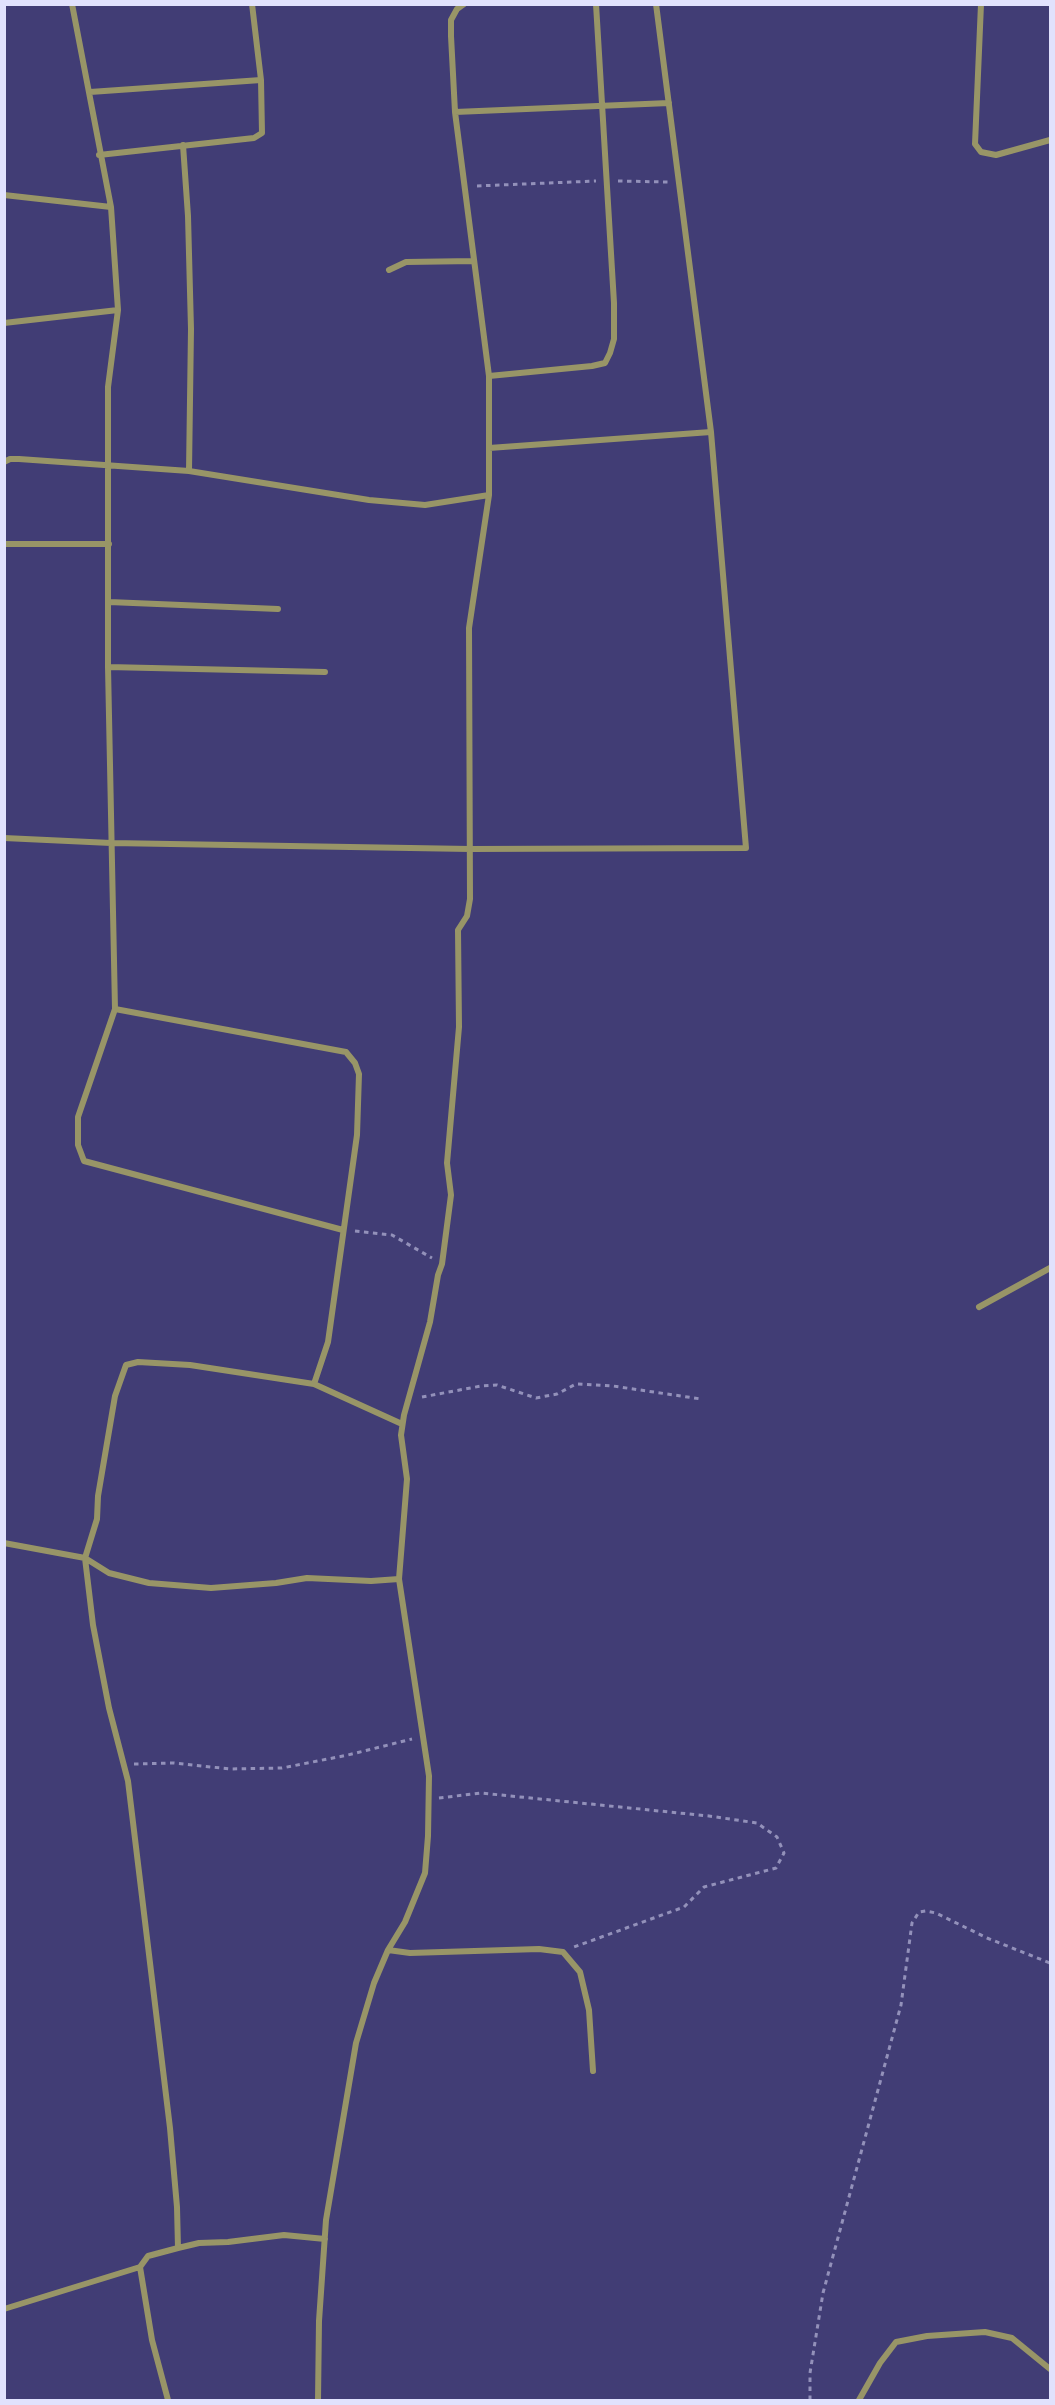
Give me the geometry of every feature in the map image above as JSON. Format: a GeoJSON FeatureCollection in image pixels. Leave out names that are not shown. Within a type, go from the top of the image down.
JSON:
{"type":"FeatureCollection","features":[{"type":"Feature","properties":{"kind":"street"},"geometry":{"type":"LineString","coordinates":[[72,4],[90,92],[99,155],[111,207],[118,309],[108,387],[108,667],[115,1009],[78,1117],[78,1145],[84,1161],[343,1230]]}},
{"type":"Feature","properties":{"kind":"street"},"geometry":{"type":"LineString","coordinates":[[99,155],[254,138],[262,133],[261,80],[252,4]]}},
{"type":"Feature","properties":{"kind":"street"},"geometry":{"type":"LineString","coordinates":[[318,2400],[319,2321],[325,2239],[356,2043],[388,1950],[405,1922],[425,1873],[429,1776],[399,1579],[407,1479],[401,1435],[408,1400],[430,1322],[442,1264],[451,1195],[447,1163],[459,1027],[458,930],[467,916],[470,899],[469,628],[489,495],[489,376],[455,112],[451,20],[457,9],[464,4]]}},
{"type":"Feature","properties":{"kind":"street"},"geometry":{"type":"LineString","coordinates":[[489,376],[605,363],[614,339],[608,180],[596,4]]}},
{"type":"Feature","properties":{"kind":"street"},"geometry":{"type":"LineString","coordinates":[[4,838],[111,843],[470,849],[746,848],[711,432],[656,4]]}},
{"type":"Feature","properties":{"kind":"street"},"geometry":{"type":"LineString","coordinates":[[981,4],[975,144],[981,152],[996,155],[1050,140]]}},
{"type":"Feature","properties":{"kind":"street"},"geometry":{"type":"LineString","coordinates":[[90,92],[261,80]]}},
{"type":"Feature","properties":{"kind":"street"},"geometry":{"type":"LineString","coordinates":[[455,112],[669,103]]}},
{"type":"Feature","properties":{"kind":"street"},"geometry":{"type":"LineString","coordinates":[[183,145],[188,216],[191,329],[189,471]]}},
{"type":"Feature","properties":{"kind":"street"},"geometry":{"type":"LineString","coordinates":[[4,195],[111,207]]}},
{"type":"Feature","properties":{"kind":"street"},"geometry":{"type":"LineString","coordinates":[[389,270],[406,262],[474,261]]}},
{"type":"Feature","properties":{"kind":"street"},"geometry":{"type":"LineString","coordinates":[[4,323],[118,309]]}},
{"type":"Feature","properties":{"kind":"street"},"geometry":{"type":"LineString","coordinates":[[489,448],[711,432]]}},
{"type":"Feature","properties":{"kind":"street"},"geometry":{"type":"LineString","coordinates":[[4,462],[19,459],[189,471],[369,500],[425,505],[489,495]]}},
{"type":"Feature","properties":{"kind":"street"},"geometry":{"type":"LineString","coordinates":[[4,544],[109,544]]}},
{"type":"Feature","properties":{"kind":"street"},"geometry":{"type":"LineString","coordinates":[[109,602],[278,609]]}},
{"type":"Feature","properties":{"kind":"street"},"geometry":{"type":"LineString","coordinates":[[108,667],[325,672]]}},
{"type":"Feature","properties":{"kind":"street"},"geometry":{"type":"LineString","coordinates":[[115,1009],[346,1052],[355,1063],[360,1074],[357,1135],[328,1342],[314,1384]]}},
{"type":"Feature","properties":{"kind":"street"},"geometry":{"type":"LineString","coordinates":[[980,1307],[1050,1268]]}},
{"type":"Feature","properties":{"kind":"street"},"geometry":{"type":"LineString","coordinates":[[178,2248],[170,2128],[138,1854],[128,1781],[109,1708],[93,1625],[85,1558],[97,1519],[98,1496],[115,1396],[126,1365],[138,1362],[190,1365],[314,1384],[402,1424]]}},
{"type":"Feature","properties":{"kind":"street"},"geometry":{"type":"LineString","coordinates":[[4,1544],[85,1558],[109,1573],[149,1583],[211,1588],[307,1578],[371,1581],[399,1579]]}},
{"type":"Feature","properties":{"kind":"street"},"geometry":{"type":"LineString","coordinates":[[388,1950],[420,1953],[539,1949],[563,1952],[580,1972],[585,1991],[589,2010],[593,2071]]}},
{"type":"Feature","properties":{"kind":"street"},"geometry":{"type":"LineString","coordinates":[[4,2309],[140,2267],[148,2256],[200,2243],[284,2235],[325,2239]]}},
{"type":"Feature","properties":{"kind":"street"},"geometry":{"type":"LineString","coordinates":[[140,2267],[152,2340],[168,2400]]}},
{"type":"Feature","properties":{"kind":"street"},"geometry":{"type":"LineString","coordinates":[[859,2400],[879,2363],[896,2342],[927,2336],[985,2332],[1012,2338],[1050,2369]]}},
{"type":"Feature","properties":{"kind":"path"},"geometry":{"type":"LineString","coordinates":[[464,187],[608,180],[679,182]]}},
{"type":"Feature","properties":{"kind":"path"},"geometry":{"type":"LineString","coordinates":[[343,1230],[392,1235],[442,1264]]}},
{"type":"Feature","properties":{"kind":"path"},"geometry":{"type":"LineString","coordinates":[[408,1400],[497,1385],[536,1398],[556,1394],[576,1384],[613,1386],[701,1399]]}},
{"type":"Feature","properties":{"kind":"path"},"geometry":{"type":"LineString","coordinates":[[124,1764],[174,1763],[230,1768],[282,1768],[348,1755],[423,1736]]}},
{"type":"Feature","properties":{"kind":"path"},"geometry":{"type":"LineString","coordinates":[[429,1800],[481,1793],[709,1816],[757,1822],[777,1837],[784,1852],[776,1868],[704,1887],[684,1907],[597,1937],[563,1952]]}},
{"type":"Feature","properties":{"kind":"path"},"geometry":{"type":"LineString","coordinates":[[810,2400],[810,2373],[822,2293],[901,2005],[912,1923],[919,1912],[936,1913],[987,1938],[1050,1963]]}}]}
